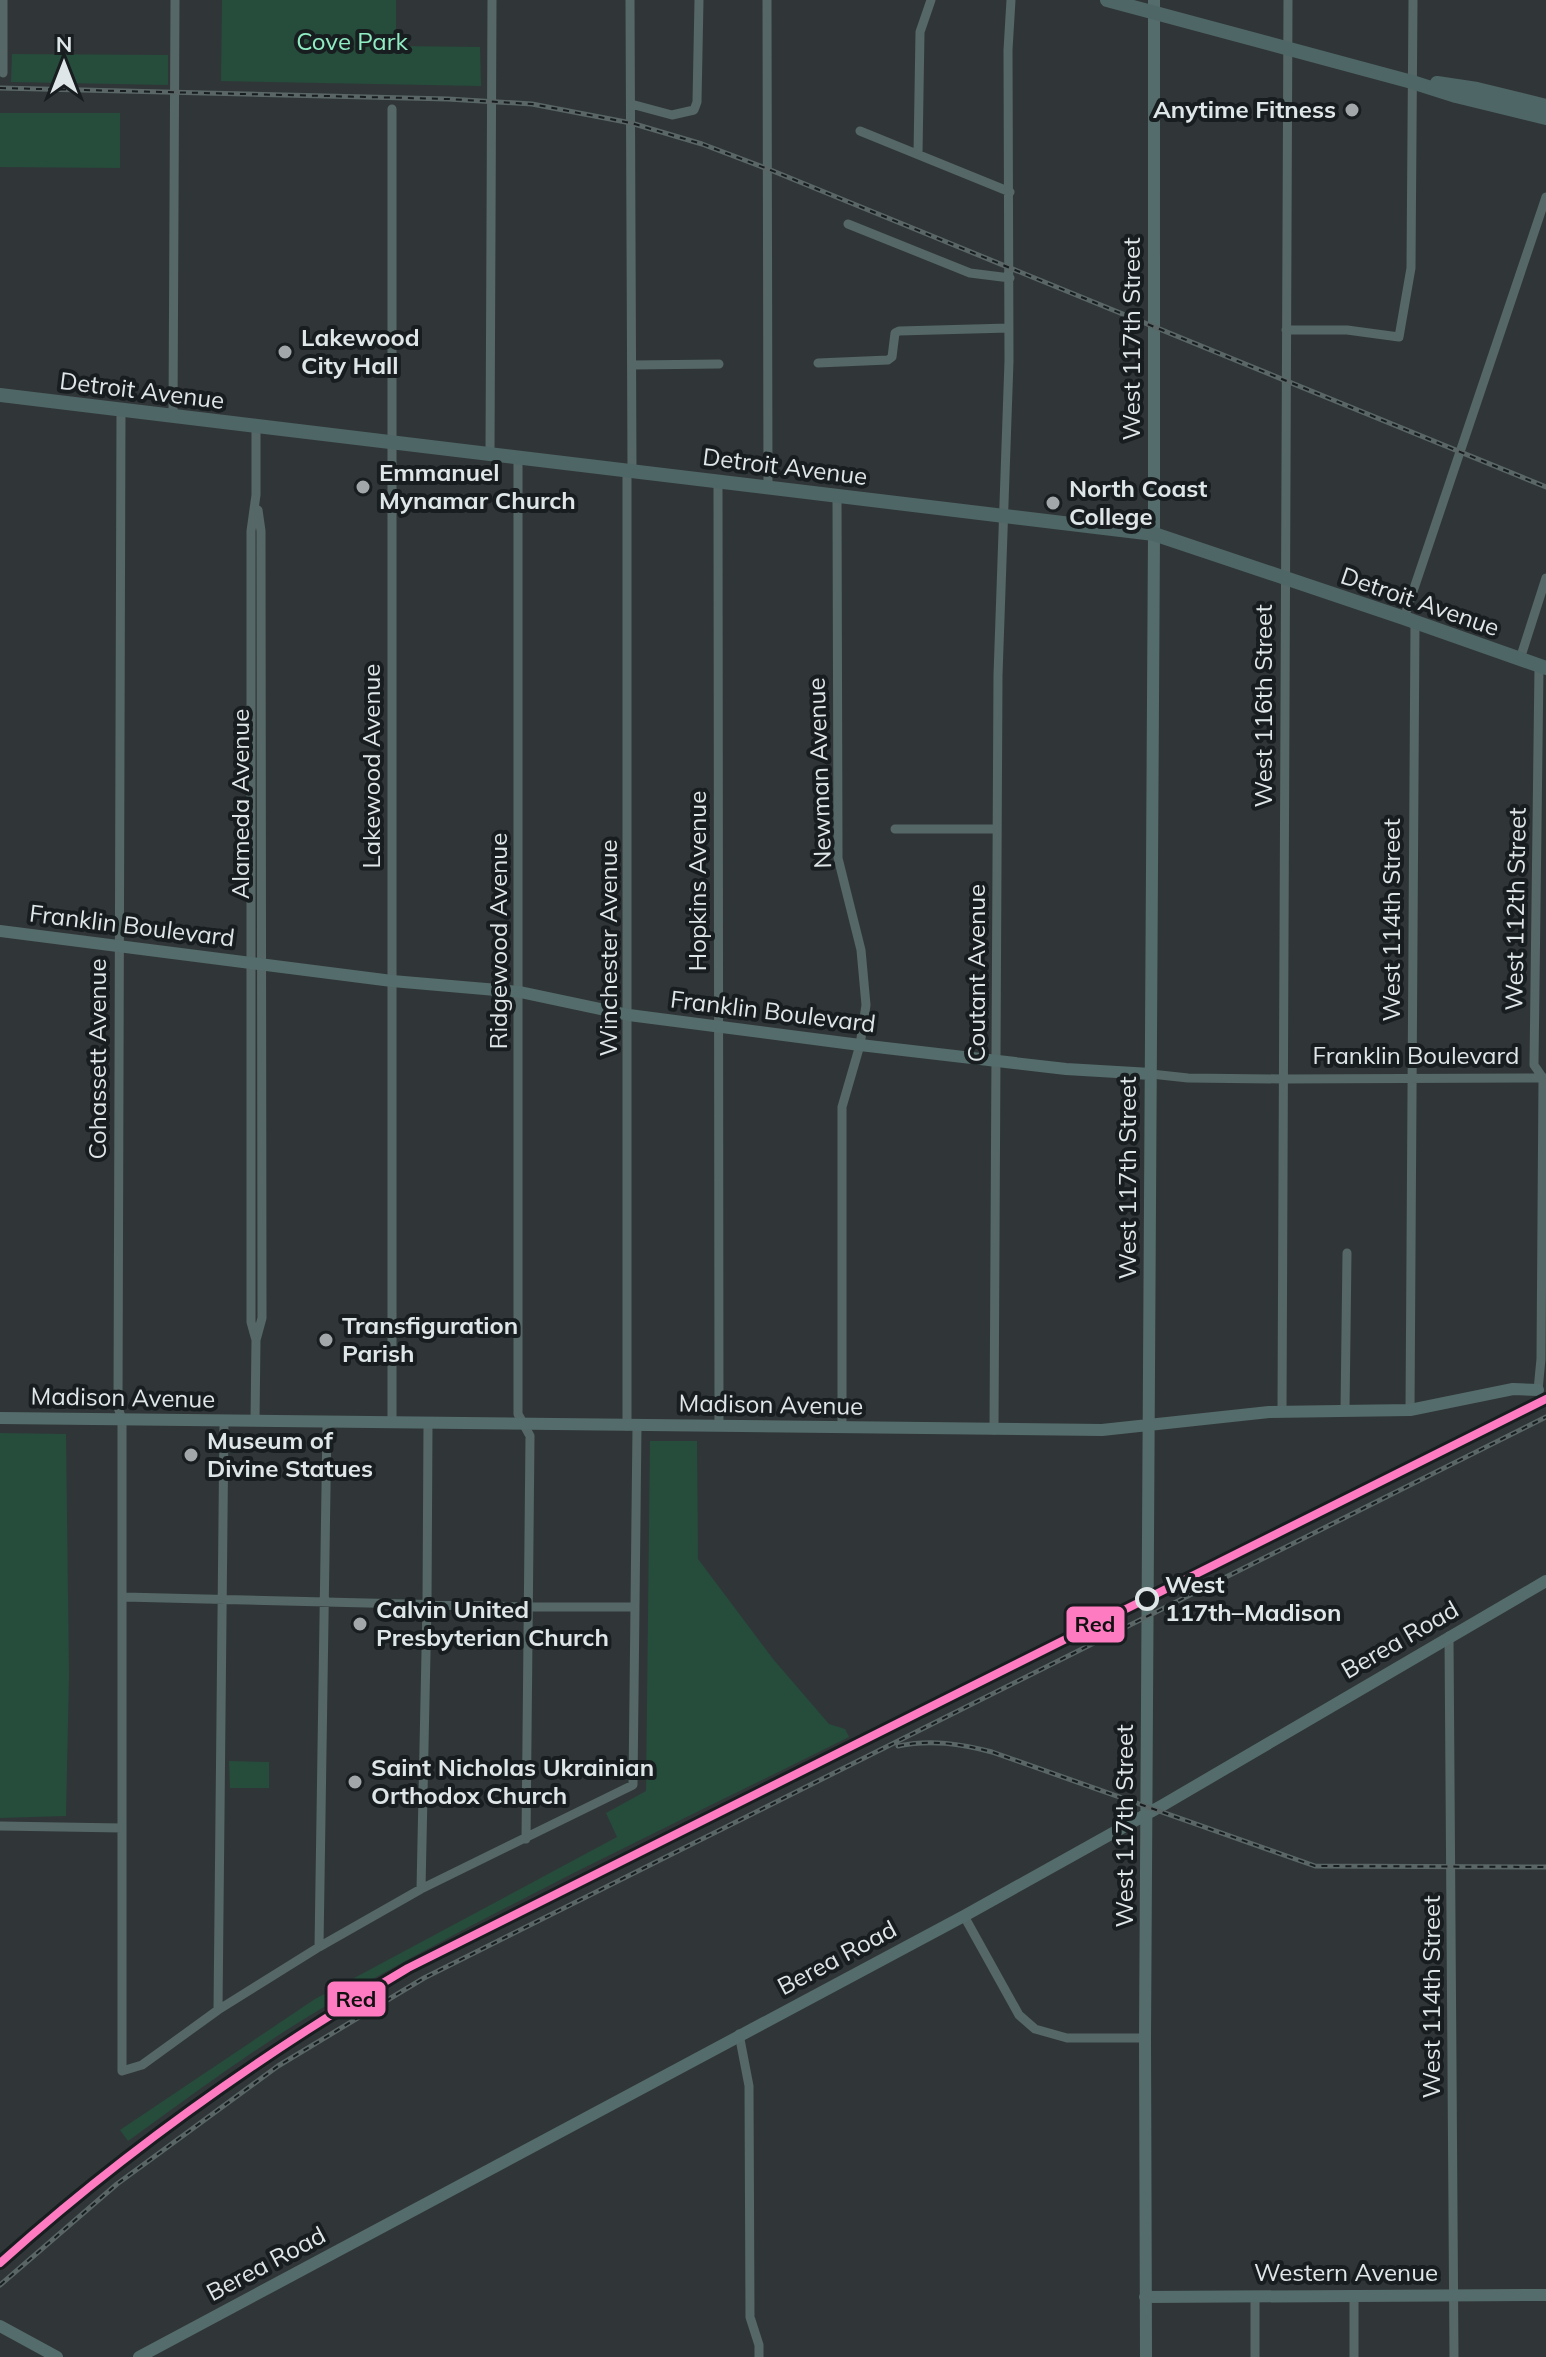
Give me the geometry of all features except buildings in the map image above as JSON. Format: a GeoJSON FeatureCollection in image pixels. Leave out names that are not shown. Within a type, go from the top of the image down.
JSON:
{"type":"FeatureCollection","features":[{"type":"Feature","properties":{"kind":"main road"},"geometry":{"type":"LineString","coordinates":[[1107,0],[1154,7],[1288,50],[1546,118]]}},
{"type":"Feature","properties":{"kind":"main road","name":"West 117th Street"},"geometry":{"type":"LineString","coordinates":[[1146,2357],[1154,7]]}},
{"type":"Feature","properties":{"kind":"main road"},"geometry":{"type":"LineString","coordinates":[[1412,82],[1458,86],[1546,106]]}},
{"type":"Feature","properties":{"kind":"main road","name":"Detroit Avenue"},"geometry":{"type":"LineString","coordinates":[[0,395],[1154,534],[1542,667]]}},
{"type":"Feature","properties":{"kind":"main road","name":"Franklin Boulevard"},"geometry":{"type":"LineString","coordinates":[[0,931],[392,981],[520,992],[629,1015],[996,1062],[1151,1074]]}},
{"type":"Feature","properties":{"kind":"main road","name":"Madison Avenue"},"geometry":{"type":"LineString","coordinates":[[0,1418],[1102,1430],[1282,1412],[1410,1410],[1513,1389],[1538,1390]]}},
{"type":"Feature","properties":{"kind":"main road","name":"Berea Road"},"geometry":{"type":"LineString","coordinates":[[139,2357],[964,1916],[1147,1814],[1546,1581]]}},
{"type":"Feature","properties":{"kind":"main road","name":"Western Avenue"},"geometry":{"type":"LineString","coordinates":[[1145,2297],[1546,2295]]}},
{"type":"Feature","properties":{"kind":"main road"},"geometry":{"type":"LineString","coordinates":[[0,2326],[57,2357]]}},
{"type":"Feature","properties":{"kind":"street"},"geometry":{"type":"LineString","coordinates":[[3,0],[3,73]]}},
{"type":"Feature","properties":{"kind":"street"},"geometry":{"type":"LineString","coordinates":[[173,416],[175,0]]}},
{"type":"Feature","properties":{"kind":"street"},"geometry":{"type":"LineString","coordinates":[[490,454],[492,0]]}},
{"type":"Feature","properties":{"kind":"street","name":"Winchester Avenue"},"geometry":{"type":"LineString","coordinates":[[526,1839],[633,1785],[635,1607],[629,1015],[633,365],[630,0]]}},
{"type":"Feature","properties":{"kind":"street"},"geometry":{"type":"LineString","coordinates":[[631,104],[678,115],[694,110],[697,102],[699,0]]}},
{"type":"Feature","properties":{"kind":"street"},"geometry":{"type":"LineString","coordinates":[[767,0],[768,487]]}},
{"type":"Feature","properties":{"kind":"street"},"geometry":{"type":"LineString","coordinates":[[918,154],[920,32],[931,0]]}},
{"type":"Feature","properties":{"kind":"street","name":"Coutant Avenue"},"geometry":{"type":"LineString","coordinates":[[994,1430],[999,631],[1010,278],[1008,50],[1011,0]]}},
{"type":"Feature","properties":{"kind":"street","name":"West 116th Street"},"geometry":{"type":"LineString","coordinates":[[1282,1412],[1288,0]]}},
{"type":"Feature","properties":{"kind":"street"},"geometry":{"type":"LineString","coordinates":[[1286,330],[1347,330],[1399,337],[1411,268],[1413,0]]}},
{"type":"Feature","properties":{"kind":"street","name":"Lakewood Avenue"},"geometry":{"type":"LineString","coordinates":[[392,109],[392,1423]]}},
{"type":"Feature","properties":{"kind":"street"},"geometry":{"type":"LineString","coordinates":[[860,131],[1010,192]]}},
{"type":"Feature","properties":{"kind":"street","name":"West 114th Street"},"geometry":{"type":"LineString","coordinates":[[1410,1410],[1410,620],[1546,197]]}},
{"type":"Feature","properties":{"kind":"street"},"geometry":{"type":"LineString","coordinates":[[848,224],[970,273],[1010,278]]}},
{"type":"Feature","properties":{"kind":"street"},"geometry":{"type":"LineString","coordinates":[[818,363],[888,360],[892,357],[895,333],[899,331],[1009,328]]}},
{"type":"Feature","properties":{"kind":"street"},"geometry":{"type":"LineString","coordinates":[[633,365],[719,364]]}},
{"type":"Feature","properties":{"kind":"street","name":"Cohassett Avenue"},"geometry":{"type":"LineString","coordinates":[[121,410],[118,1407],[122,1420],[124,1597],[122,2071],[142,2065],[218,2010]]}},
{"type":"Feature","properties":{"kind":"street","name":"Alameda Avenue"},"geometry":{"type":"LineString","coordinates":[[256,427],[256,495],[251,531],[250,736],[256,964]]}},
{"type":"Feature","properties":{"kind":"street","name":"Ridgewood Avenue"},"geometry":{"type":"LineString","coordinates":[[518,458],[518,1414],[530,1436],[526,1839]]}},
{"type":"Feature","properties":{"kind":"street","name":"Hopkins Avenue"},"geometry":{"type":"LineString","coordinates":[[718,481],[719,1426]]}},
{"type":"Feature","properties":{"kind":"street","name":"Alameda Avenue"},"geometry":{"type":"LineString","coordinates":[[255,1421],[256,1340],[262,1318],[256,1162],[256,964],[262,736],[261,531],[256,495]]}},
{"type":"Feature","properties":{"kind":"street","name":"Newman Avenue"},"geometry":{"type":"LineString","coordinates":[[837,496],[838,858],[861,950],[866,1005],[860,1045],[842,1107],[842,1428]]}},
{"type":"Feature","properties":{"kind":"street"},"geometry":{"type":"LineString","coordinates":[[1520,659],[1546,578]]}},
{"type":"Feature","properties":{"kind":"street","name":"West 112th Street"},"geometry":{"type":"LineString","coordinates":[[1538,1390],[1541,1359],[1544,1078],[1534,1065],[1542,667]]}},
{"type":"Feature","properties":{"kind":"street"},"geometry":{"type":"LineString","coordinates":[[250,736],[262,736]]}},
{"type":"Feature","properties":{"kind":"street"},"geometry":{"type":"LineString","coordinates":[[895,829],[997,829]]}},
{"type":"Feature","properties":{"kind":"street","name":"Franklin Boulevard"},"geometry":{"type":"LineString","coordinates":[[1151,1074],[1188,1078],[1282,1079],[1544,1078]]}},
{"type":"Feature","properties":{"kind":"street"},"geometry":{"type":"LineString","coordinates":[[1345,1411],[1347,1253]]}},
{"type":"Feature","properties":{"kind":"street"},"geometry":{"type":"LineString","coordinates":[[218,2010],[224,1421]]}},
{"type":"Feature","properties":{"kind":"street"},"geometry":{"type":"LineString","coordinates":[[319,1947],[327,1423]]}},
{"type":"Feature","properties":{"kind":"street"},"geometry":{"type":"LineString","coordinates":[[421,1889],[428,1424]]}},
{"type":"Feature","properties":{"kind":"street"},"geometry":{"type":"LineString","coordinates":[[124,1597],[635,1607]]}},
{"type":"Feature","properties":{"kind":"street","name":"West 114th Street"},"geometry":{"type":"LineString","coordinates":[[1449,1636],[1454,2357]]}},
{"type":"Feature","properties":{"kind":"street"},"geometry":{"type":"LineString","coordinates":[[0,1826],[122,1828]]}},
{"type":"Feature","properties":{"kind":"street"},"geometry":{"type":"LineString","coordinates":[[218,2010],[319,1947],[421,1889],[526,1839]]}},
{"type":"Feature","properties":{"kind":"street"},"geometry":{"type":"LineString","coordinates":[[964,1916],[1019,2015],[1035,2029],[1067,2038],[1145,2038]]}},
{"type":"Feature","properties":{"kind":"street"},"geometry":{"type":"LineString","coordinates":[[739,2034],[749,2086],[750,2317],[759,2345],[759,2357]]}},
{"type":"Feature","properties":{"kind":"street"},"geometry":{"type":"LineString","coordinates":[[1255,2296],[1255,2357]]}},
{"type":"Feature","properties":{"kind":"street"},"geometry":{"type":"LineString","coordinates":[[1354,2296],[1354,2357]]}},
{"type":"Feature","properties":{"kind":"green space","name":"Cove Park"},"geometry":{"type":"Polygon","coordinates":[[[222,0],[396,0],[396,46],[480,47],[481,86],[221,81],[222,0]]]}},
{"type":"Feature","properties":{"kind":"green space"},"geometry":{"type":"Polygon","coordinates":[[[12,54],[168,55],[168,85],[11,82],[12,54]]]}},
{"type":"Feature","properties":{"kind":"green space"},"geometry":{"type":"Polygon","coordinates":[[[0,113],[120,113],[120,168],[0,167],[0,113]]]}},
{"type":"Feature","properties":{"kind":"green space"},"geometry":{"type":"Polygon","coordinates":[[[0,1433],[66,1434],[69,1675],[66,1816],[0,1818],[0,1433]]]}},
{"type":"Feature","properties":{"kind":"green space"},"geometry":{"type":"Polygon","coordinates":[[[650,1441],[697,1441],[698,1559],[773,1659],[829,1724],[845,1729],[849,1737],[584,1868],[388,1971],[274,2038],[128,2141],[120,2130],[315,1999],[617,1837],[606,1813],[646,1791],[650,1441]]]}},
{"type":"Feature","properties":{"kind":"green space"},"geometry":{"type":"Polygon","coordinates":[[[229,1761],[269,1762],[269,1788],[230,1788],[229,1761]]]}},
{"type":"Feature","properties":{"kind":"railway"},"geometry":{"type":"LineString","coordinates":[[0,88],[448,99],[532,104],[631,123],[702,144],[768,169],[1546,487]]}},
{"type":"Feature","properties":{"kind":"railway"},"geometry":{"type":"LineString","coordinates":[[0,2285],[117,2184],[278,2066],[424,1978],[1546,1417]]}},
{"type":"Feature","properties":{"kind":"railway"},"geometry":{"type":"LineString","coordinates":[[898,1746],[946,1743],[992,1752],[1315,1866],[1546,1867]]}},
{"type":"Feature","properties":{"kind":"transit line","name":"Red"},"geometry":{"type":"LineString","coordinates":[[0,2263],[96,2181],[196,2105],[300,2034],[408,1968],[1546,1399]]}},
{"type":"Feature","properties":{"kind":"place","name":"Anytime Fitness"},"geometry":{"type":"Point","coordinates":[1352,110]}},
{"type":"Feature","properties":{"kind":"place","name":"Lakewood City Hall"},"geometry":{"type":"Point","coordinates":[285,352]}},
{"type":"Feature","properties":{"kind":"place","name":"Emmanuel Mynamar Church"},"geometry":{"type":"Point","coordinates":[363,487]}},
{"type":"Feature","properties":{"kind":"place","name":"North Coast College"},"geometry":{"type":"Point","coordinates":[1053,503]}},
{"type":"Feature","properties":{"kind":"place","name":"Transfiguration Parish"},"geometry":{"type":"Point","coordinates":[326,1340]}},
{"type":"Feature","properties":{"kind":"place","name":"Museum of Divine Statues"},"geometry":{"type":"Point","coordinates":[191,1455]}},
{"type":"Feature","properties":{"kind":"place","name":"West 117th–Madison"},"geometry":{"type":"Point","coordinates":[1147,1599]}},
{"type":"Feature","properties":{"kind":"place","name":"Calvin United Presbyterian Church"},"geometry":{"type":"Point","coordinates":[360,1624]}},
{"type":"Feature","properties":{"kind":"place","name":"Saint Nicholas Ukrainian Orthodox Church"},"geometry":{"type":"Point","coordinates":[355,1782]}}]}
